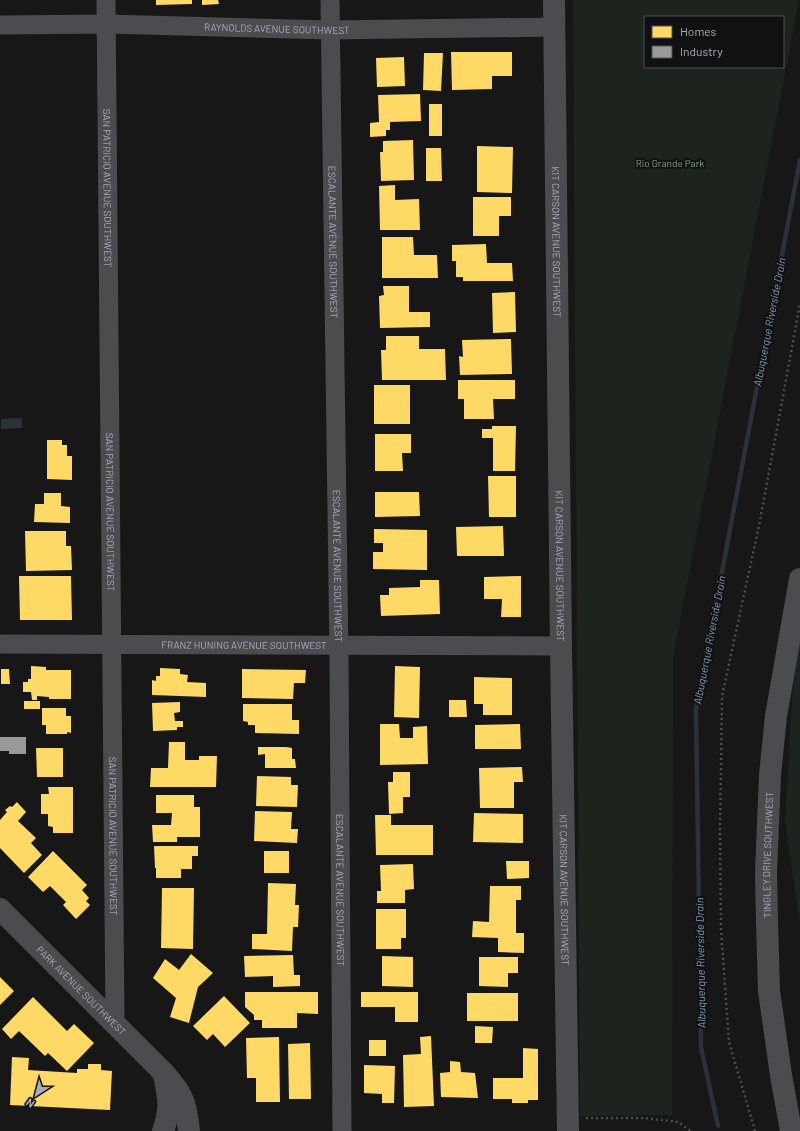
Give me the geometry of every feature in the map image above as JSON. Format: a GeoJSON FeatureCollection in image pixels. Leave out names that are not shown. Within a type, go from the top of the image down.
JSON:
{"type":"FeatureCollection","features":[{"type":"Feature","properties":{"kind":"street","name":"SAN PATRICIO AVENUE SOUTHWEST"},"geometry":{"type":"LineString","coordinates":[[106,0],[115,1023]]}},
{"type":"Feature","properties":{"kind":"street","name":"ESCALANTE AVENUE SOUTHWEST"},"geometry":{"type":"LineString","coordinates":[[330,0],[339,645],[342,1131]]}},
{"type":"Feature","properties":{"kind":"street","name":"KIT CARSON AVENUE SOUTHWEST"},"geometry":{"type":"LineString","coordinates":[[554,0],[567,1125]]}},
{"type":"Feature","properties":{"kind":"street","name":"RAYNOLDS AVENUE SOUTHWEST"},"geometry":{"type":"LineString","coordinates":[[0,25],[106,24],[330,30],[555,27]]}},
{"type":"Feature","properties":{"kind":"street","name":"TINGLEY DRIVE SOUTHWEST"},"geometry":{"type":"LineString","coordinates":[[791,1131],[769,991],[766,872],[770,775],[776,716],[800,579]]}},
{"type":"Feature","properties":{"kind":"street","name":"FRANZ HUNING AVENUE SOUTHWEST"},"geometry":{"type":"LineString","coordinates":[[0,644],[561,646]]}},
{"type":"Feature","properties":{"kind":"street","name":"PARK AVENUE SOUTHWEST"},"geometry":{"type":"LineString","coordinates":[[0,909],[177,1087],[184,1100],[188,1116],[189,1131]]}},
{"type":"Feature","properties":{"kind":"street"},"geometry":{"type":"LineString","coordinates":[[163,1072],[168,1094],[169,1110],[163,1131]]}},
{"type":"Feature","properties":{"kind":"path"},"geometry":{"type":"LineString","coordinates":[[755,1131],[729,1042],[721,930],[720,833],[722,696],[759,526],[800,304]]}},
{"type":"Feature","properties":{"kind":"path"},"geometry":{"type":"LineString","coordinates":[[567,1125],[644,1118],[678,1122],[691,1131]]}},
{"type":"Feature","properties":{"kind":"green space","name":"Rio Grande Park"},"geometry":{"type":"Polygon","coordinates":[[[573,0],[799,0],[673,658],[672,1115],[580,1116],[573,0]]]}},
{"type":"Feature","properties":{"kind":"green space"},"geometry":{"type":"Polygon","coordinates":[[[800,627],[800,924],[785,821],[792,702],[800,627]]]}},
{"type":"Feature","properties":{"kind":"shaded area"},"geometry":{"type":"Polygon","coordinates":[[[22,418],[22,428],[1,429],[1,419],[22,418]]]}},
{"type":"Feature","properties":{"kind":"building: Homes"},"geometry":{"type":"Polygon","coordinates":[[[156,0],[192,0],[192,4],[156,5],[156,0]]]}},
{"type":"Feature","properties":{"kind":"building: Homes"},"geometry":{"type":"Polygon","coordinates":[[[202,0],[218,0],[219,4],[202,5],[202,0]]]}},
{"type":"Feature","properties":{"kind":"building: Homes"},"geometry":{"type":"Polygon","coordinates":[[[451,52],[512,52],[512,76],[492,76],[492,89],[452,90],[451,52]]]}},
{"type":"Feature","properties":{"kind":"building: Homes"},"geometry":{"type":"Polygon","coordinates":[[[424,53],[443,53],[441,91],[423,90],[424,53]]]}},
{"type":"Feature","properties":{"kind":"building: Homes"},"geometry":{"type":"Polygon","coordinates":[[[404,57],[405,86],[377,87],[376,58],[404,57]]]}},
{"type":"Feature","properties":{"kind":"building: Homes"},"geometry":{"type":"Polygon","coordinates":[[[420,94],[421,121],[390,122],[390,130],[386,130],[386,136],[370,137],[370,123],[379,122],[378,95],[420,94]]]}},
{"type":"Feature","properties":{"kind":"building: Homes"},"geometry":{"type":"Polygon","coordinates":[[[429,104],[442,104],[442,136],[429,136],[429,104]]]}},
{"type":"Feature","properties":{"kind":"building: Homes"},"geometry":{"type":"Polygon","coordinates":[[[413,140],[414,180],[381,181],[380,152],[383,152],[383,141],[413,140]]]}},
{"type":"Feature","properties":{"kind":"building: Homes"},"geometry":{"type":"Polygon","coordinates":[[[477,146],[513,147],[512,193],[477,192],[477,146]]]}},
{"type":"Feature","properties":{"kind":"building: Homes"},"geometry":{"type":"Polygon","coordinates":[[[426,148],[441,148],[442,181],[426,181],[426,148]]]}},
{"type":"Feature","properties":{"kind":"building: Homes"},"geometry":{"type":"Polygon","coordinates":[[[395,185],[395,200],[419,199],[420,230],[380,230],[379,186],[395,185]]]}},
{"type":"Feature","properties":{"kind":"building: Homes"},"geometry":{"type":"Polygon","coordinates":[[[473,197],[511,197],[511,216],[499,216],[499,236],[473,236],[473,197]]]}},
{"type":"Feature","properties":{"kind":"building: Homes"},"geometry":{"type":"Polygon","coordinates":[[[382,237],[413,237],[414,255],[437,255],[438,278],[382,278],[382,237]]]}},
{"type":"Feature","properties":{"kind":"building: Homes"},"geometry":{"type":"Polygon","coordinates":[[[486,244],[487,263],[512,263],[513,281],[463,281],[463,277],[456,277],[456,261],[452,261],[452,245],[486,244]]]}},
{"type":"Feature","properties":{"kind":"building: Homes"},"geometry":{"type":"Polygon","coordinates":[[[383,286],[409,286],[409,312],[430,312],[430,327],[380,328],[379,296],[384,295],[383,286]]]}},
{"type":"Feature","properties":{"kind":"building: Homes"},"geometry":{"type":"Polygon","coordinates":[[[515,292],[516,332],[493,333],[492,293],[515,292]]]}},
{"type":"Feature","properties":{"kind":"building: Homes"},"geometry":{"type":"Polygon","coordinates":[[[386,336],[419,336],[419,349],[445,349],[446,380],[382,380],[381,350],[386,350],[386,336]]]}},
{"type":"Feature","properties":{"kind":"building: Homes"},"geometry":{"type":"Polygon","coordinates":[[[511,339],[512,374],[460,375],[459,356],[463,357],[462,340],[511,339]]]}},
{"type":"Feature","properties":{"kind":"building: Homes"},"geometry":{"type":"Polygon","coordinates":[[[458,380],[515,380],[515,399],[493,399],[494,419],[464,419],[464,399],[458,399],[458,380]]]}},
{"type":"Feature","properties":{"kind":"building: Homes"},"geometry":{"type":"Polygon","coordinates":[[[374,385],[410,385],[410,424],[374,424],[374,385]]]}},
{"type":"Feature","properties":{"kind":"building: Homes"},"geometry":{"type":"Polygon","coordinates":[[[492,426],[516,426],[515,471],[493,471],[493,438],[482,438],[482,429],[492,429],[492,426]]]}},
{"type":"Feature","properties":{"kind":"building: Homes"},"geometry":{"type":"Polygon","coordinates":[[[375,434],[411,434],[411,453],[402,453],[403,471],[375,471],[375,434]]]}},
{"type":"Feature","properties":{"kind":"building: Homes"},"geometry":{"type":"Polygon","coordinates":[[[47,440],[62,440],[62,445],[67,445],[67,456],[72,456],[72,480],[47,479],[47,440]]]}},
{"type":"Feature","properties":{"kind":"building: Homes"},"geometry":{"type":"Polygon","coordinates":[[[488,476],[516,476],[516,517],[489,517],[488,476]]]}},
{"type":"Feature","properties":{"kind":"building: Homes"},"geometry":{"type":"Polygon","coordinates":[[[375,492],[419,492],[420,516],[375,517],[375,492]]]}},
{"type":"Feature","properties":{"kind":"building: Homes"},"geometry":{"type":"Polygon","coordinates":[[[44,493],[61,493],[61,506],[70,507],[70,523],[34,522],[35,504],[44,504],[44,493]]]}},
{"type":"Feature","properties":{"kind":"building: Homes"},"geometry":{"type":"Polygon","coordinates":[[[503,526],[504,556],[457,556],[456,527],[503,526]]]}},
{"type":"Feature","properties":{"kind":"building: Homes"},"geometry":{"type":"Polygon","coordinates":[[[374,529],[427,530],[427,570],[373,569],[373,552],[383,552],[383,543],[374,543],[374,529]]]}},
{"type":"Feature","properties":{"kind":"building: Homes"},"geometry":{"type":"Polygon","coordinates":[[[25,531],[66,531],[66,546],[71,546],[72,570],[26,571],[25,531]]]}},
{"type":"Feature","properties":{"kind":"building: Homes"},"geometry":{"type":"Polygon","coordinates":[[[19,576],[71,576],[72,620],[20,620],[19,576]]]}},
{"type":"Feature","properties":{"kind":"building: Homes"},"geometry":{"type":"Polygon","coordinates":[[[521,576],[521,617],[501,617],[502,599],[484,599],[484,577],[521,576]]]}},
{"type":"Feature","properties":{"kind":"building: Homes"},"geometry":{"type":"Polygon","coordinates":[[[420,580],[439,580],[440,614],[381,616],[380,595],[389,595],[389,588],[420,587],[420,580]]]}},
{"type":"Feature","properties":{"kind":"building: Homes"},"geometry":{"type":"Polygon","coordinates":[[[31,666],[46,667],[46,670],[71,670],[71,699],[49,699],[49,697],[37,696],[37,700],[32,700],[31,692],[23,692],[23,682],[28,682],[28,679],[31,679],[31,666]]]}},
{"type":"Feature","properties":{"kind":"building: Homes"},"geometry":{"type":"Polygon","coordinates":[[[395,666],[420,667],[419,718],[394,717],[395,666]]]}},
{"type":"Feature","properties":{"kind":"building: Homes"},"geometry":{"type":"Polygon","coordinates":[[[160,668],[180,669],[180,674],[188,675],[187,682],[206,683],[206,697],[152,695],[152,680],[156,681],[156,676],[160,676],[160,668]]]}},
{"type":"Feature","properties":{"kind":"building: Homes"},"geometry":{"type":"Polygon","coordinates":[[[1,669],[9,669],[10,684],[1,684],[1,669]]]}},
{"type":"Feature","properties":{"kind":"building: Homes"},"geometry":{"type":"Polygon","coordinates":[[[242,669],[306,670],[305,683],[294,683],[293,699],[242,698],[242,669]]]}},
{"type":"Feature","properties":{"kind":"building: Homes"},"geometry":{"type":"Polygon","coordinates":[[[474,677],[512,678],[512,715],[483,715],[483,704],[474,704],[474,677]]]}},
{"type":"Feature","properties":{"kind":"building: Homes"},"geometry":{"type":"Polygon","coordinates":[[[449,700],[466,700],[467,717],[449,717],[449,700]]]}},
{"type":"Feature","properties":{"kind":"building: Homes"},"geometry":{"type":"Polygon","coordinates":[[[24,701],[40,701],[40,709],[24,709],[24,701]]]}},
{"type":"Feature","properties":{"kind":"building: Homes"},"geometry":{"type":"Polygon","coordinates":[[[180,702],[180,712],[174,713],[175,721],[183,721],[183,727],[177,727],[177,730],[153,731],[152,703],[180,702]]]}},
{"type":"Feature","properties":{"kind":"building: Homes"},"geometry":{"type":"Polygon","coordinates":[[[243,704],[292,704],[292,720],[299,720],[299,734],[255,733],[255,725],[248,725],[248,722],[243,721],[243,704]]]}},
{"type":"Feature","properties":{"kind":"building: Homes"},"geometry":{"type":"Polygon","coordinates":[[[42,708],[66,708],[66,716],[71,716],[71,733],[46,734],[46,725],[42,725],[42,708]]]}},
{"type":"Feature","properties":{"kind":"building: Homes"},"geometry":{"type":"Polygon","coordinates":[[[380,724],[399,724],[400,738],[413,738],[413,727],[427,726],[428,764],[380,765],[380,724]]]}},
{"type":"Feature","properties":{"kind":"building: Homes"},"geometry":{"type":"Polygon","coordinates":[[[520,724],[521,749],[475,749],[475,725],[520,724]]]}},
{"type":"Feature","properties":{"kind":"building: Homes"},"geometry":{"type":"Polygon","coordinates":[[[169,742],[185,742],[185,760],[199,760],[199,756],[217,756],[216,787],[150,787],[151,768],[168,768],[169,742]]]}},
{"type":"Feature","properties":{"kind":"building: Homes"},"geometry":{"type":"Polygon","coordinates":[[[258,747],[292,748],[292,759],[295,759],[296,768],[265,768],[265,754],[258,755],[258,747]]]}},
{"type":"Feature","properties":{"kind":"building: Homes"},"geometry":{"type":"Polygon","coordinates":[[[36,748],[63,748],[63,777],[37,777],[36,748]]]}},
{"type":"Feature","properties":{"kind":"building: Homes"},"geometry":{"type":"Polygon","coordinates":[[[522,767],[523,782],[514,782],[514,808],[480,808],[479,768],[522,767]]]}},
{"type":"Feature","properties":{"kind":"building: Homes"},"geometry":{"type":"Polygon","coordinates":[[[393,772],[410,772],[410,797],[403,797],[403,813],[389,814],[388,782],[393,782],[393,772]]]}},
{"type":"Feature","properties":{"kind":"building: Homes"},"geometry":{"type":"Polygon","coordinates":[[[257,776],[291,777],[291,785],[298,785],[297,807],[256,806],[257,776]]]}},
{"type":"Feature","properties":{"kind":"building: Homes"},"geometry":{"type":"Polygon","coordinates":[[[48,787],[73,787],[73,833],[53,833],[53,827],[48,826],[48,814],[41,814],[41,794],[49,794],[48,787]]]}},
{"type":"Feature","properties":{"kind":"building: Homes"},"geometry":{"type":"Polygon","coordinates":[[[156,795],[194,795],[194,807],[200,807],[200,837],[177,837],[177,842],[153,842],[152,825],[171,825],[172,813],[156,813],[156,795]]]}},
{"type":"Feature","properties":{"kind":"building: Homes"},"geometry":{"type":"Polygon","coordinates":[[[17,802],[26,812],[18,821],[36,838],[31,843],[42,855],[24,873],[0,848],[0,820],[7,812],[5,810],[10,806],[12,807],[17,802]]]}},
{"type":"Feature","properties":{"kind":"building: Homes"},"geometry":{"type":"Polygon","coordinates":[[[255,811],[292,812],[291,829],[298,829],[297,843],[254,841],[255,811]]]}},
{"type":"Feature","properties":{"kind":"building: Homes"},"geometry":{"type":"Polygon","coordinates":[[[474,813],[523,814],[523,843],[473,842],[474,813]]]}},
{"type":"Feature","properties":{"kind":"building: Homes"},"geometry":{"type":"Polygon","coordinates":[[[375,815],[391,815],[391,825],[433,825],[433,855],[376,855],[375,815]]]}},
{"type":"Feature","properties":{"kind":"building: Homes"},"geometry":{"type":"Polygon","coordinates":[[[154,846],[198,846],[198,856],[192,856],[192,869],[181,869],[181,878],[156,878],[154,846]]]}},
{"type":"Feature","properties":{"kind":"building: Homes"},"geometry":{"type":"Polygon","coordinates":[[[53,851],[87,885],[82,890],[89,898],[86,901],[90,905],[76,919],[63,905],[66,902],[50,886],[43,892],[28,877],[53,851]]]}},
{"type":"Feature","properties":{"kind":"building: Homes"},"geometry":{"type":"Polygon","coordinates":[[[264,851],[289,851],[289,873],[264,873],[264,851]]]}},
{"type":"Feature","properties":{"kind":"building: Homes"},"geometry":{"type":"Polygon","coordinates":[[[506,861],[529,861],[529,878],[507,879],[506,861]]]}},
{"type":"Feature","properties":{"kind":"building: Homes"},"geometry":{"type":"Polygon","coordinates":[[[413,864],[414,889],[405,890],[405,903],[377,903],[377,891],[381,891],[380,865],[413,864]]]}},
{"type":"Feature","properties":{"kind":"building: Homes"},"geometry":{"type":"Polygon","coordinates":[[[268,883],[296,884],[295,905],[299,905],[298,927],[293,927],[292,951],[252,949],[252,934],[267,934],[268,883]]]}},
{"type":"Feature","properties":{"kind":"building: Homes"},"geometry":{"type":"Polygon","coordinates":[[[490,886],[521,886],[521,900],[516,900],[516,933],[524,933],[524,953],[498,952],[498,938],[472,937],[473,921],[489,922],[490,886]]]}},
{"type":"Feature","properties":{"kind":"building: Homes"},"geometry":{"type":"Polygon","coordinates":[[[162,888],[194,888],[193,949],[161,948],[162,888]]]}},
{"type":"Feature","properties":{"kind":"building: Homes"},"geometry":{"type":"Polygon","coordinates":[[[376,909],[406,909],[406,938],[401,938],[401,949],[376,949],[376,909]]]}},
{"type":"Feature","properties":{"kind":"building: Homes"},"geometry":{"type":"Polygon","coordinates":[[[191,954],[213,973],[198,987],[189,1023],[170,1017],[176,998],[153,978],[165,959],[179,970],[191,954]]]}},
{"type":"Feature","properties":{"kind":"building: Homes"},"geometry":{"type":"Polygon","coordinates":[[[293,955],[294,975],[300,975],[300,986],[273,987],[273,976],[245,977],[244,956],[293,955]]]}},
{"type":"Feature","properties":{"kind":"building: Homes"},"geometry":{"type":"Polygon","coordinates":[[[382,956],[413,957],[413,987],[382,986],[382,956]]]}},
{"type":"Feature","properties":{"kind":"building: Homes"},"geometry":{"type":"Polygon","coordinates":[[[479,957],[518,957],[518,973],[508,973],[508,987],[479,986],[479,957]]]}},
{"type":"Feature","properties":{"kind":"building: Homes"},"geometry":{"type":"Polygon","coordinates":[[[0,977],[14,991],[0,1005],[0,977]]]}},
{"type":"Feature","properties":{"kind":"building: Homes"},"geometry":{"type":"Polygon","coordinates":[[[245,992],[318,992],[318,1014],[297,1013],[297,1028],[262,1028],[262,1020],[254,1020],[254,1015],[245,1007],[245,992]]]}},
{"type":"Feature","properties":{"kind":"building: Homes"},"geometry":{"type":"Polygon","coordinates":[[[361,992],[418,992],[418,1022],[395,1022],[395,1007],[361,1007],[361,992]]]}},
{"type":"Feature","properties":{"kind":"building: Homes"},"geometry":{"type":"Polygon","coordinates":[[[467,993],[518,993],[518,1021],[467,1021],[467,993]]]}},
{"type":"Feature","properties":{"kind":"building: Homes"},"geometry":{"type":"Polygon","coordinates":[[[224,996],[250,1023],[225,1047],[213,1034],[207,1040],[193,1026],[224,996]]]}},
{"type":"Feature","properties":{"kind":"building: Homes"},"geometry":{"type":"Polygon","coordinates":[[[33,997],[67,1031],[74,1024],[94,1043],[67,1071],[48,1053],[45,1056],[19,1031],[11,1039],[2,1029],[33,997]]]}},
{"type":"Feature","properties":{"kind":"building: Homes"},"geometry":{"type":"Polygon","coordinates":[[[475,1026],[493,1027],[492,1043],[475,1043],[475,1026]]]}},
{"type":"Feature","properties":{"kind":"building: Homes"},"geometry":{"type":"Polygon","coordinates":[[[431,1036],[434,1106],[404,1107],[403,1055],[421,1054],[420,1037],[431,1036]]]}},
{"type":"Feature","properties":{"kind":"building: Homes"},"geometry":{"type":"Polygon","coordinates":[[[279,1037],[280,1102],[256,1102],[256,1078],[247,1078],[246,1038],[279,1037]]]}},
{"type":"Feature","properties":{"kind":"building: Homes"},"geometry":{"type":"Polygon","coordinates":[[[369,1040],[386,1040],[386,1056],[369,1056],[369,1040]]]}},
{"type":"Feature","properties":{"kind":"building: Homes"},"geometry":{"type":"Polygon","coordinates":[[[310,1043],[311,1099],[289,1099],[288,1044],[310,1043]]]}},
{"type":"Feature","properties":{"kind":"building: Homes"},"geometry":{"type":"Polygon","coordinates":[[[523,1048],[538,1049],[538,1100],[528,1100],[528,1103],[512,1103],[512,1099],[493,1099],[493,1078],[523,1078],[523,1048]]]}},
{"type":"Feature","properties":{"kind":"building: Homes"},"geometry":{"type":"Polygon","coordinates":[[[12,1057],[29,1058],[28,1070],[77,1073],[77,1069],[88,1069],[88,1064],[101,1064],[101,1070],[112,1071],[110,1110],[10,1105],[12,1057]]]}},
{"type":"Feature","properties":{"kind":"building: Homes"},"geometry":{"type":"Polygon","coordinates":[[[450,1061],[460,1062],[461,1072],[475,1073],[478,1098],[441,1097],[440,1073],[450,1072],[450,1061]]]}},
{"type":"Feature","properties":{"kind":"building: Homes"},"geometry":{"type":"Polygon","coordinates":[[[364,1065],[395,1066],[394,1103],[382,1103],[382,1094],[364,1093],[364,1065]]]}},
{"type":"Feature","properties":{"kind":"building: Industry"},"geometry":{"type":"Polygon","coordinates":[[[0,737],[26,737],[26,754],[9,754],[9,751],[0,751],[0,737]]]}},
{"type":"Feature","properties":{"kind":"waterway","name":"Albuquerque Riverside Drain"},"geometry":{"type":"LineString","coordinates":[[718,1126],[701,1047],[696,709],[800,160]]}}]}
